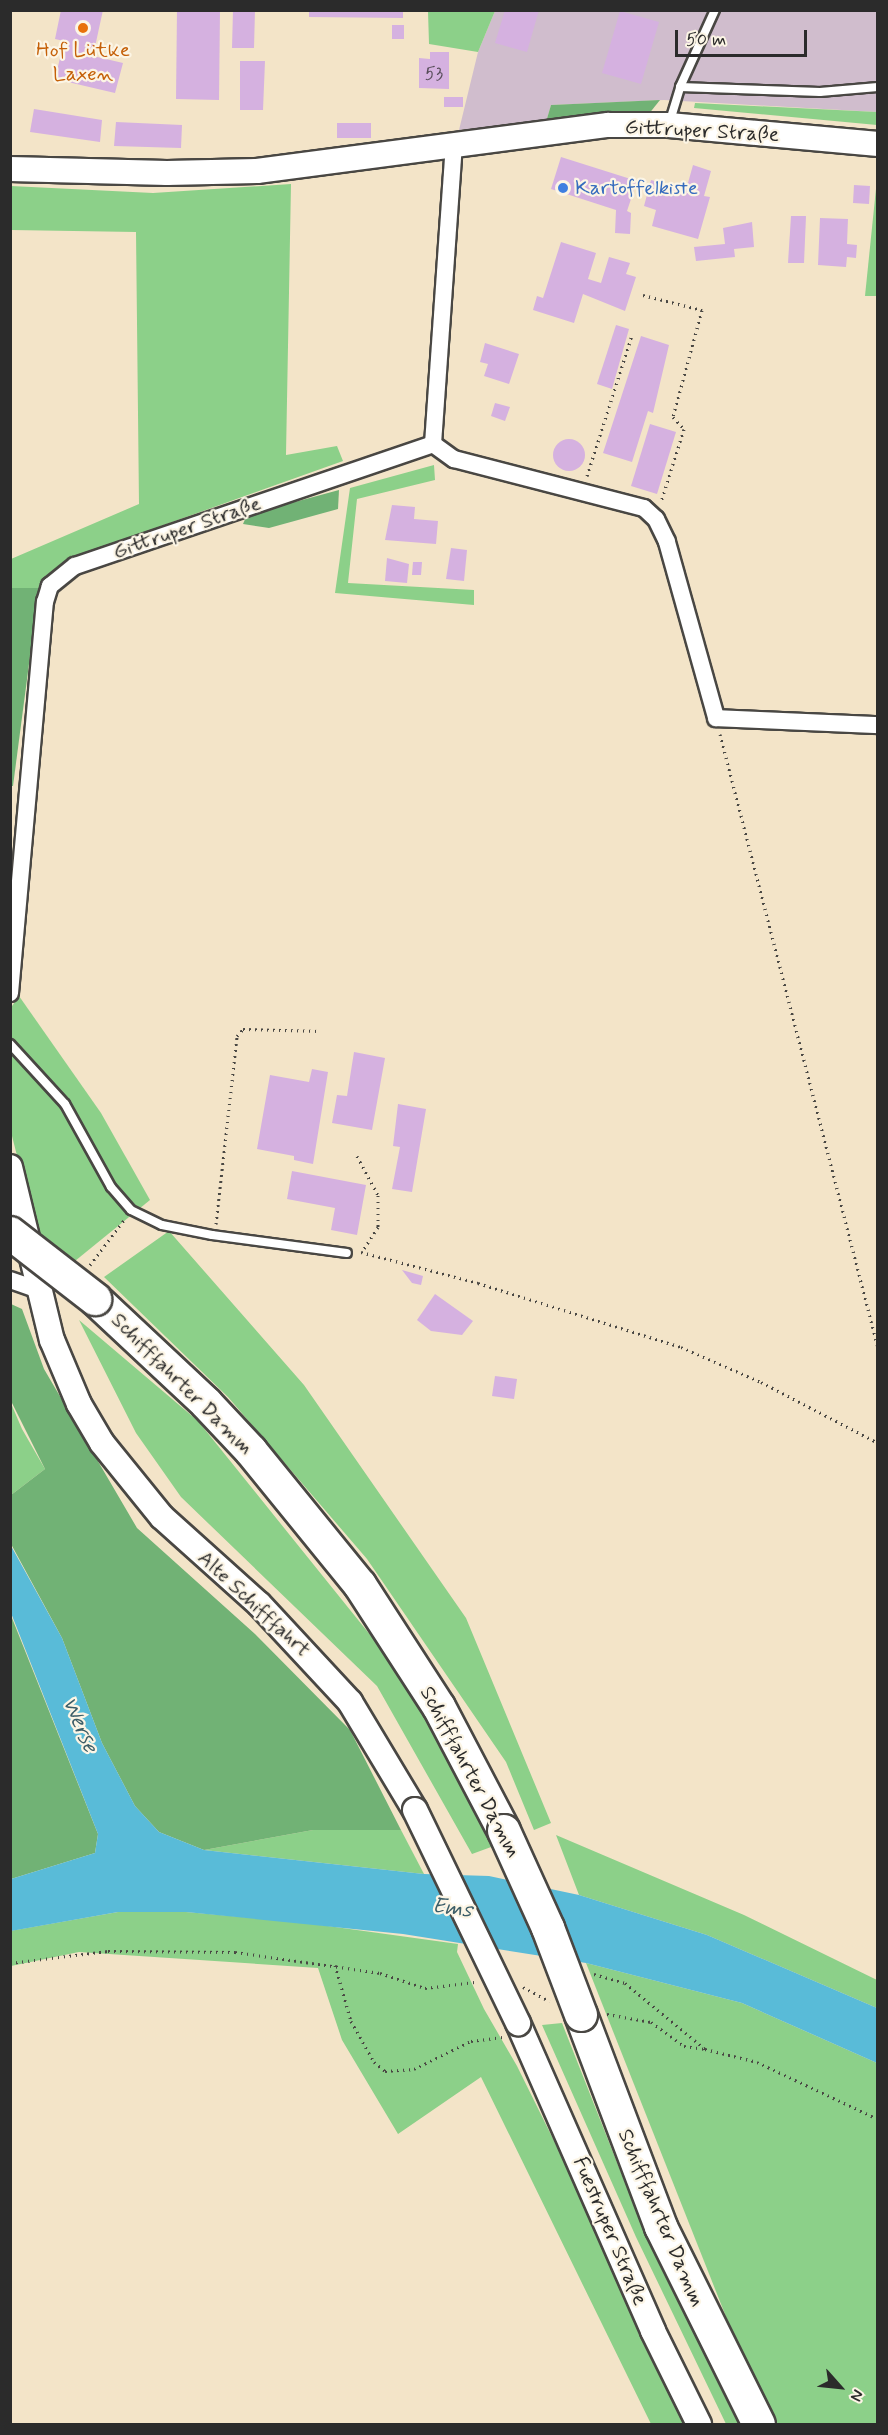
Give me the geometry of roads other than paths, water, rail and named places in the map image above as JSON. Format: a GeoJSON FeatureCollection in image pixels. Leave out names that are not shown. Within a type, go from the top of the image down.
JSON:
{"type":"FeatureCollection","features":[{"type":"Feature","properties":{"kind":"highway","name":"Schifffahrter Damm"},"geometry":{"type":"LineString","coordinates":[[10,1233],[95,1299],[244,1443],[360,1585],[439,1707],[504,1831],[661,2227],[759,2424]]}},
{"type":"Feature","properties":{"kind":"street","name":"Gittruper Straße"},"geometry":{"type":"LineString","coordinates":[[10,169],[167,173],[258,171],[608,125],[669,125],[878,144]]}},
{"type":"Feature","properties":{"kind":"street"},"geometry":{"type":"LineString","coordinates":[[454,146],[433,444],[454,459],[644,508],[656,519],[667,542],[716,718],[878,725]]}},
{"type":"Feature","properties":{"kind":"street","name":"Gittruper Straße"},"geometry":{"type":"LineString","coordinates":[[10,993],[45,602],[50,586],[75,567],[433,444]]}},
{"type":"Feature","properties":{"kind":"street","name":"Alte Schifffahrt"},"geometry":{"type":"LineString","coordinates":[[10,1167],[39,1290],[65,1374],[102,1443],[162,1517],[259,1604],[350,1702],[415,1810],[516,2032]]}},
{"type":"Feature","properties":{"kind":"street"},"geometry":{"type":"LineString","coordinates":[[10,1280],[39,1290]]}},
{"type":"Feature","properties":{"kind":"street","name":"Fuestruper Straße"},"geometry":{"type":"LineString","coordinates":[[516,2032],[653,2331],[699,2424]]}},
{"type":"Feature","properties":{"kind":"lane"},"geometry":{"type":"LineString","coordinates":[[669,125],[680,87],[715,10]]}},
{"type":"Feature","properties":{"kind":"lane"},"geometry":{"type":"LineString","coordinates":[[680,87],[820,92],[878,87]]}},
{"type":"Feature","properties":{"kind":"lane"},"geometry":{"type":"LineString","coordinates":[[10,1044],[65,1104],[111,1187],[131,1210],[162,1225],[212,1235],[347,1253]]}},
{"type":"Feature","properties":{"kind":"water"},"geometry":{"type":"Polygon","coordinates":[[[10,1544],[62,1638],[102,1743],[135,1806],[159,1832],[204,1850],[424,1874],[489,1876],[579,1895],[707,1935],[877,2008],[877,2063],[742,2003],[586,1963],[403,1934],[186,1912],[118,1912],[11,1931],[11,1879],[95,1853],[98,1834],[11,1613],[10,1544]]]}},
{"type":"Feature","properties":{"kind":"place","name":"Hof Lütke Laxen"},"geometry":{"type":"Point","coordinates":[83,28]}},
{"type":"Feature","properties":{"kind":"place","name":"Kartoffelkiste"},"geometry":{"type":"Point","coordinates":[563,188]}},
{"type":"Feature","properties":{"kind":"water label","name":"Werse"},"geometry":{"type":"Point","coordinates":[79,1725]}},
{"type":"Feature","properties":{"kind":"water label","name":"Ems"},"geometry":{"type":"Point","coordinates":[452,1909]}}]}
